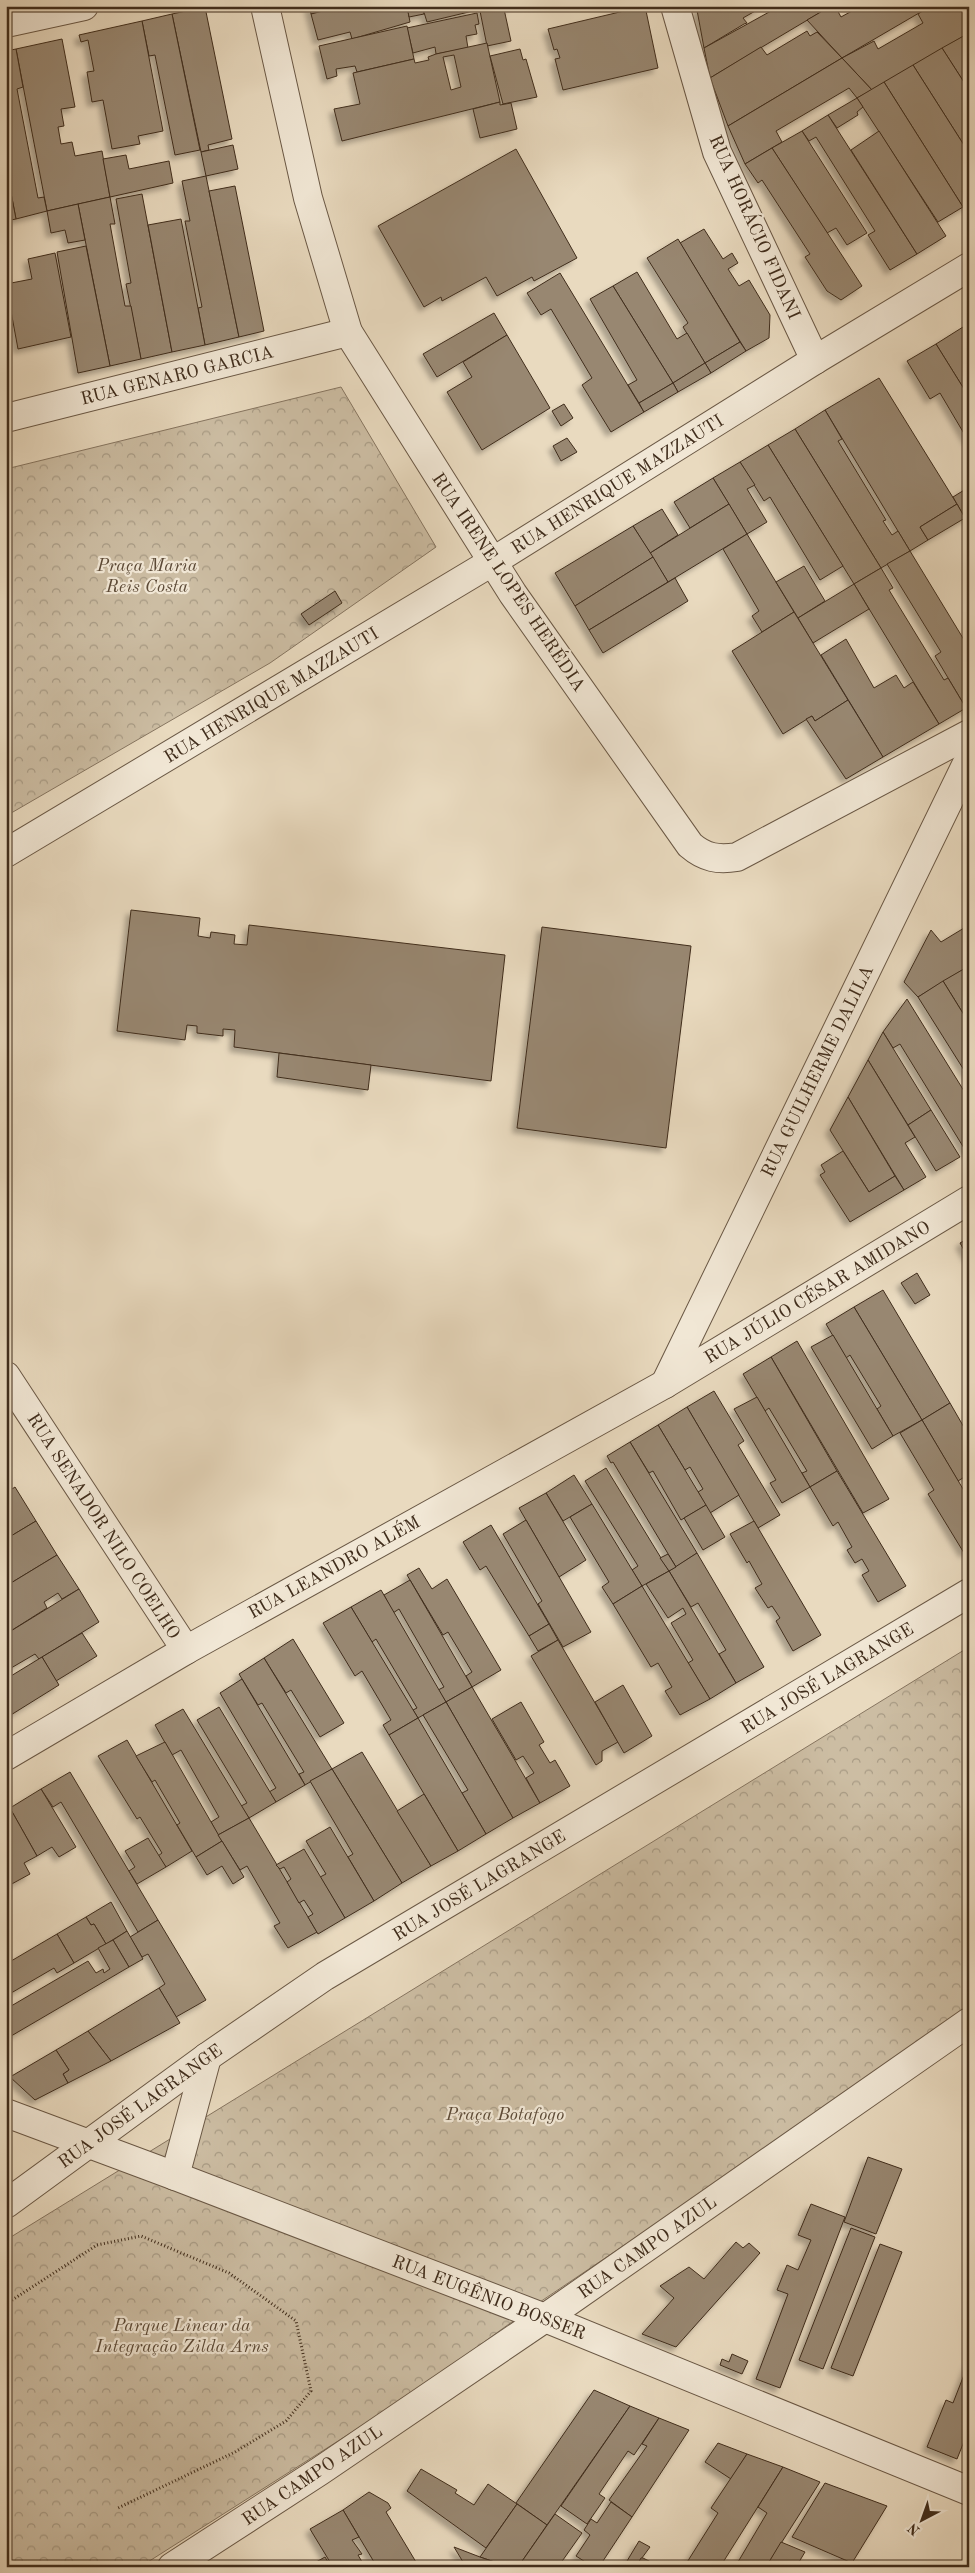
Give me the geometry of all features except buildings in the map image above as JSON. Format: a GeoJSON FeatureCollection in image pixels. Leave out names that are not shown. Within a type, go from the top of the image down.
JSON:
{"type":"FeatureCollection","features":[{"type":"Feature","properties":{"kind":"street"},"geometry":{"type":"LineString","coordinates":[[6,23],[84,6]]}},
{"type":"Feature","properties":{"kind":"street","name":"RUA IRENE LOPES HERÉDIA"},"geometry":{"type":"LineString","coordinates":[[265,6],[308,198],[348,332],[492,562],[690,845],[702,855],[720,860],[738,857],[969,734]]}},
{"type":"Feature","properties":{"kind":"street","name":"RUA HORÁCIO FIDANI"},"geometry":{"type":"LineString","coordinates":[[675,6],[717,152],[815,360]]}},
{"type":"Feature","properties":{"kind":"street","name":"RUA HENRIQUE MAZZAUTI"},"geometry":{"type":"LineString","coordinates":[[6,853],[492,562],[815,360],[969,267]]}},
{"type":"Feature","properties":{"kind":"street","name":"RUA GENARO GARCIA"},"geometry":{"type":"LineString","coordinates":[[6,418],[348,332]]}},
{"type":"Feature","properties":{"kind":"street","name":"RUA GUILHERME DALILA"},"geometry":{"type":"LineString","coordinates":[[665,1384],[969,759]]}},
{"type":"Feature","properties":{"kind":"street","name":"RUA JÚLIO CÉSAR AMIDANO"},"geometry":{"type":"LineString","coordinates":[[665,1384],[969,1200]]}},
{"type":"Feature","properties":{"kind":"street","name":"RUA SENADOR NILO COELHO"},"geometry":{"type":"LineString","coordinates":[[6,1376],[186,1650]]}},
{"type":"Feature","properties":{"kind":"street","name":"RUA LEANDRO ALÉM"},"geometry":{"type":"LineString","coordinates":[[6,1756],[186,1650],[665,1384]]}},
{"type":"Feature","properties":{"kind":"street","name":"RUA JOSÉ LAGRANGE"},"geometry":{"type":"LineString","coordinates":[[6,2204],[207,2057],[325,1976],[969,1593]]}},
{"type":"Feature","properties":{"kind":"street","name":"RUA CAMPO AZUL"},"geometry":{"type":"LineString","coordinates":[[172,2567],[320,2471],[545,2318],[969,2022]]}},
{"type":"Feature","properties":{"kind":"street"},"geometry":{"type":"LineString","coordinates":[[176,2176],[189,2118],[207,2057]]}},
{"type":"Feature","properties":{"kind":"street","name":"RUA EUGÊNIO BOSSER"},"geometry":{"type":"LineString","coordinates":[[6,2113],[176,2176],[545,2318],[969,2491]]}},
{"type":"Feature","properties":{"kind":"path"},"geometry":{"type":"LineString","coordinates":[[6,2304],[97,2245],[140,2236],[229,2273],[296,2321],[311,2391],[286,2421],[235,2452],[116,2508]]}},
{"type":"Feature","properties":{"kind":"green space","name":"Praça Maria Reis Costa"},"geometry":{"type":"Polygon","coordinates":[[[341,387],[436,547],[270,663],[6,816],[6,469],[341,387]]]}},
{"type":"Feature","properties":{"kind":"green space","name":"Parque Linear da Integração Zilda Arns"},"geometry":{"type":"Polygon","coordinates":[[[969,1647],[969,2013],[534,2306],[412,2394],[140,2567],[6,2567],[6,2240],[969,1647]]]}},
{"type":"Feature","properties":{"kind":"park label","name":"Praça Botafogo"},"geometry":{"type":"Point","coordinates":[505,2114]}}]}
